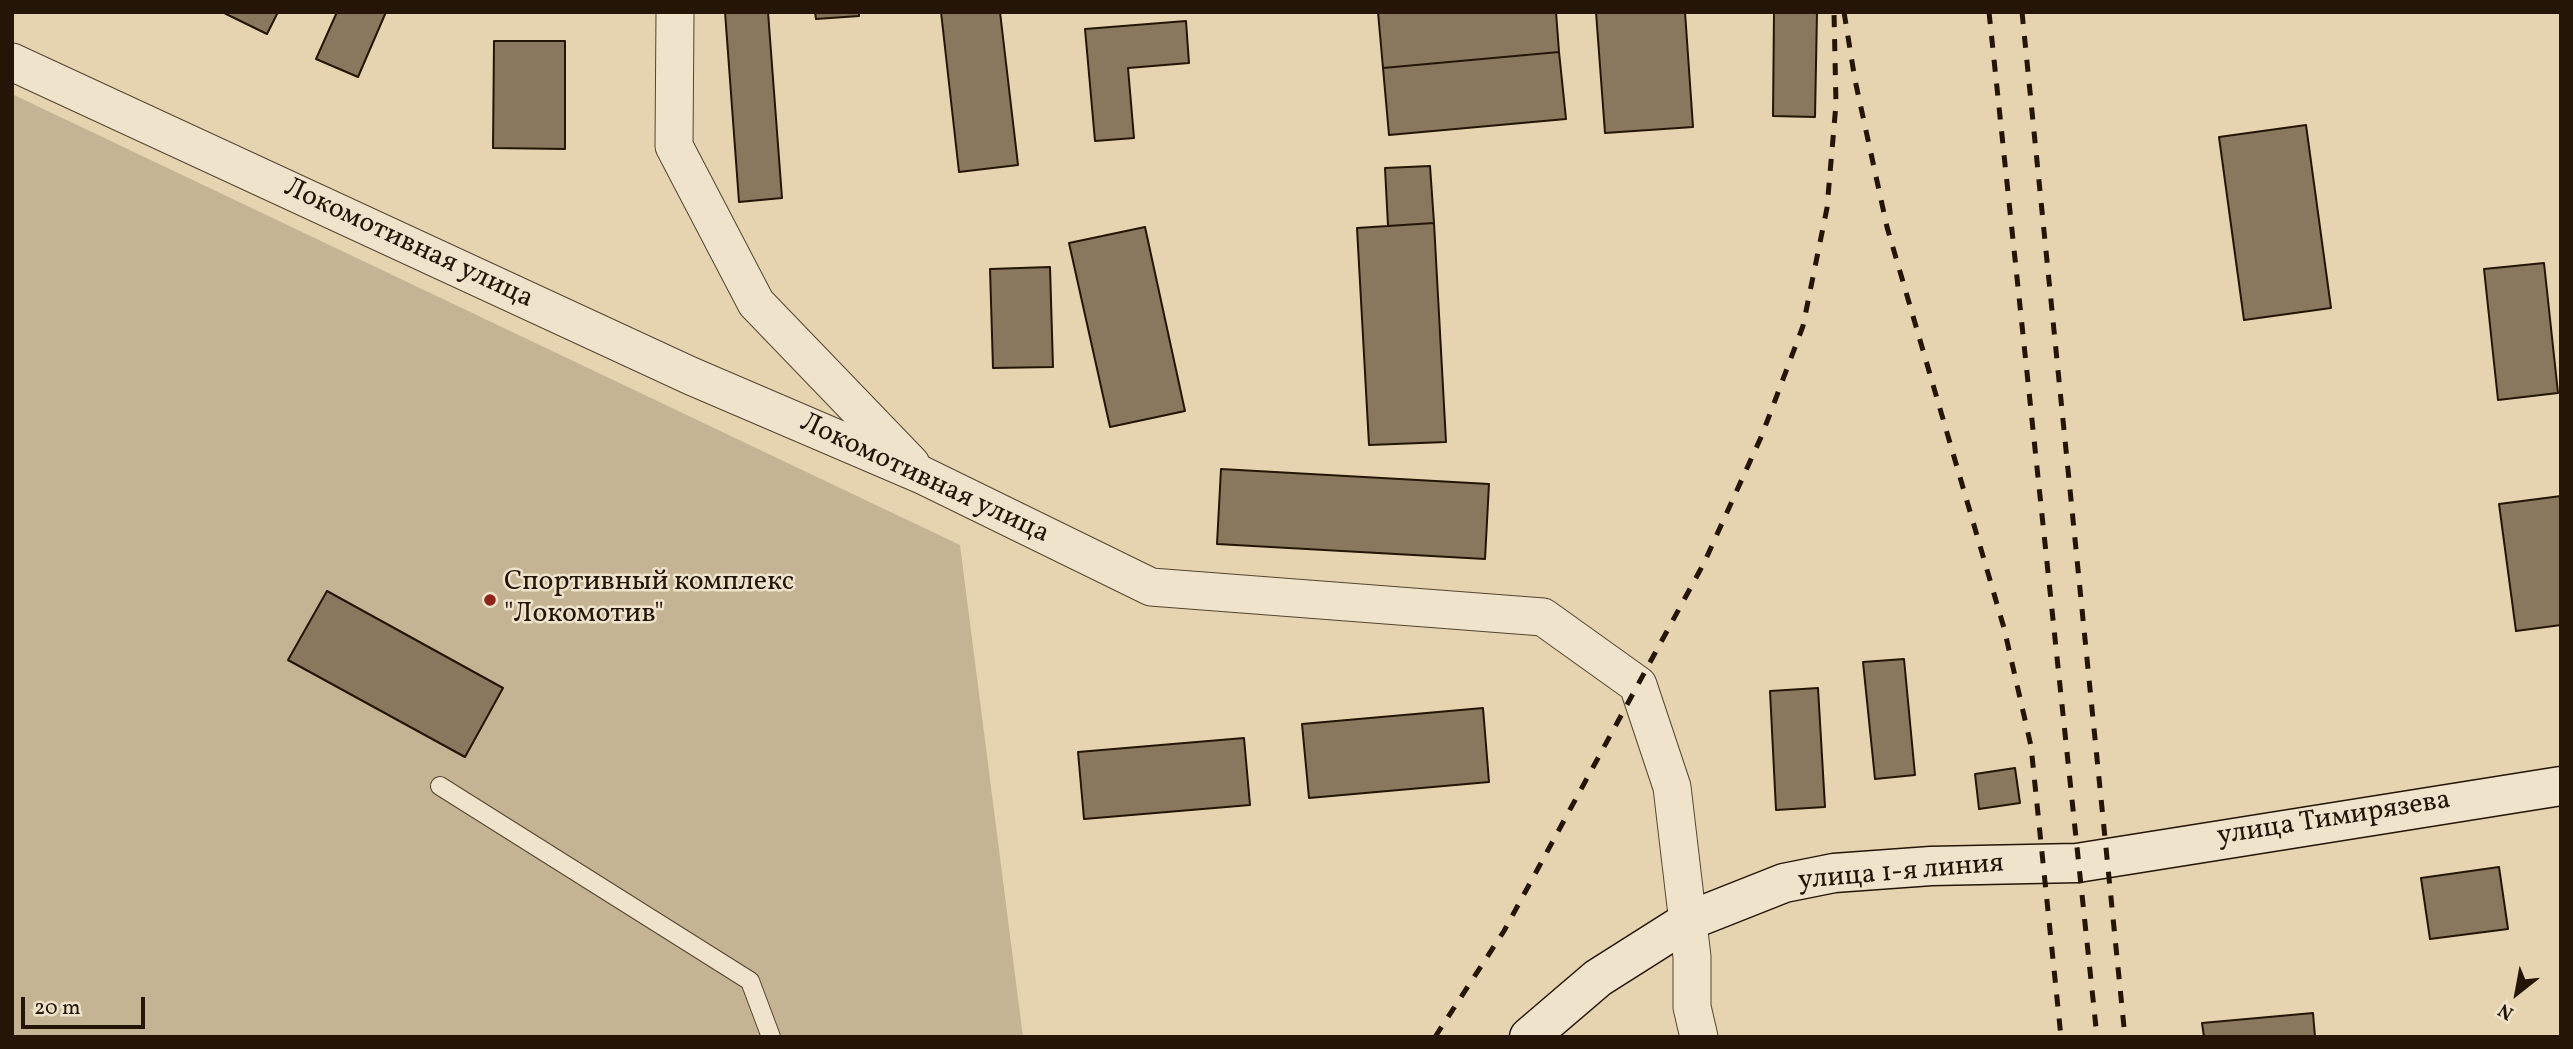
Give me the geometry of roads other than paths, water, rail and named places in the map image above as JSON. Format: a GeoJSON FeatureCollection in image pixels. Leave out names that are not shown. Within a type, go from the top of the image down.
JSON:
{"type":"FeatureCollection","features":[{"type":"Feature","properties":{"kind":"main road","name":"улица Тимирязева"},"geometry":{"type":"LineString","coordinates":[[2108,859],[2561,786]]}},
{"type":"Feature","properties":{"kind":"main road","name":"улица 1-я линия"},"geometry":{"type":"LineString","coordinates":[[1529,1037],[1598,978],[1688,921],[1784,883],[1834,873],[1931,866],[2077,863],[2108,859]]}},
{"type":"Feature","properties":{"kind":"street"},"geometry":{"type":"LineString","coordinates":[[675,12],[674,146],[755,303],[922,475]]}},
{"type":"Feature","properties":{"kind":"street","name":"Локомотивная улица"},"geometry":{"type":"LineString","coordinates":[[12,62],[691,376],[922,475],[1151,587],[1544,617],[1638,685],[1672,787],[1688,921],[1692,1007],[1699,1037]]}},
{"type":"Feature","properties":{"kind":"lane"},"geometry":{"type":"LineString","coordinates":[[440,786],[750,981],[771,1037]]}},
{"type":"Feature","properties":{"kind":"railway"},"geometry":{"type":"LineString","coordinates":[[1435,1037],[1504,931],[1704,563],[1762,435],[1803,326],[1827,208],[1836,104],[1834,12]]}},
{"type":"Feature","properties":{"kind":"railway"},"geometry":{"type":"LineString","coordinates":[[1844,12],[1855,80],[1887,227],[2004,628],[2031,746],[2061,1037]]}},
{"type":"Feature","properties":{"kind":"railway"},"geometry":{"type":"LineString","coordinates":[[1989,12],[2097,1037]]}},
{"type":"Feature","properties":{"kind":"railway"},"geometry":{"type":"LineString","coordinates":[[2022,12],[2125,1037]]}},
{"type":"Feature","properties":{"kind":"place","name":"Спортивный комплекс \"Локомотив\""},"geometry":{"type":"Point","coordinates":[490,600]}}]}
